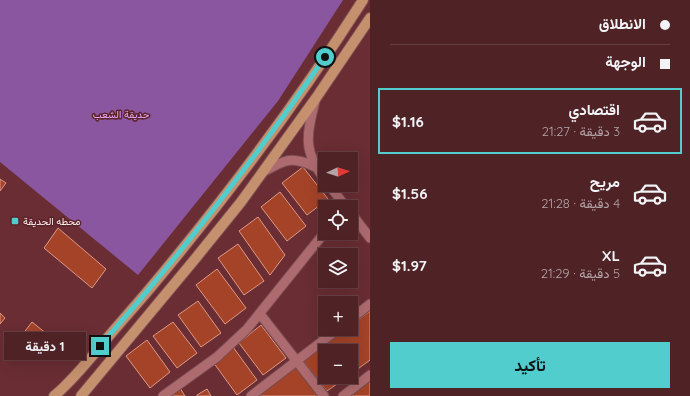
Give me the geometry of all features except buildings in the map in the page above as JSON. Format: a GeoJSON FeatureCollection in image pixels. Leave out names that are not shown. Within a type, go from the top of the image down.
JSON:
{"type":"FeatureCollection","features":[{"type":"Feature","properties":{"kind":"main road"},"geometry":{"type":"LineString","coordinates":[[54,396],[68,383],[117,327],[175,258],[235,182],[284,116],[364,0]]}},
{"type":"Feature","properties":{"kind":"main road"},"geometry":{"type":"LineString","coordinates":[[81,396],[195,259],[261,173],[316,98],[370,18]]}},
{"type":"Feature","properties":{"kind":"street"},"geometry":{"type":"LineString","coordinates":[[316,98],[309,124],[308,138],[310,152],[315,167],[318,171]]}},
{"type":"Feature","properties":{"kind":"street"},"geometry":{"type":"LineString","coordinates":[[261,173],[280,162],[289,160],[303,161],[315,167]]}},
{"type":"Feature","properties":{"kind":"street"},"geometry":{"type":"LineString","coordinates":[[334,192],[341,200]]}},
{"type":"Feature","properties":{"kind":"street"},"geometry":{"type":"LineString","coordinates":[[358,222],[370,238]]}},
{"type":"Feature","properties":{"kind":"street"},"geometry":{"type":"LineString","coordinates":[[163,396],[217,357],[238,339],[260,314],[319,240]]}},
{"type":"Feature","properties":{"kind":"street"},"geometry":{"type":"LineString","coordinates":[[358,313],[370,304]]}},
{"type":"Feature","properties":{"kind":"street"},"geometry":{"type":"LineString","coordinates":[[260,314],[324,396]]}},
{"type":"Feature","properties":{"kind":"street"},"geometry":{"type":"LineString","coordinates":[[251,396],[329,336]]}},
{"type":"Feature","properties":{"kind":"street"},"geometry":{"type":"LineString","coordinates":[[343,396],[370,375]]}},
{"type":"Feature","properties":{"kind":"green space","name":"حديقة الشعب"},"geometry":{"type":"Polygon","coordinates":[[[0,0],[343,0],[278,101],[138,275],[0,162],[0,0]]]}},
{"type":"Feature","properties":{"kind":"place","name":"محطه الحديقة"},"geometry":{"type":"Point","coordinates":[15,221]}},
{"type":"Feature","properties":{"kind":"route"},"geometry":{"type":"LineString","coordinates":[[100,346],[203,223],[284,116],[325,57]]}}]}
